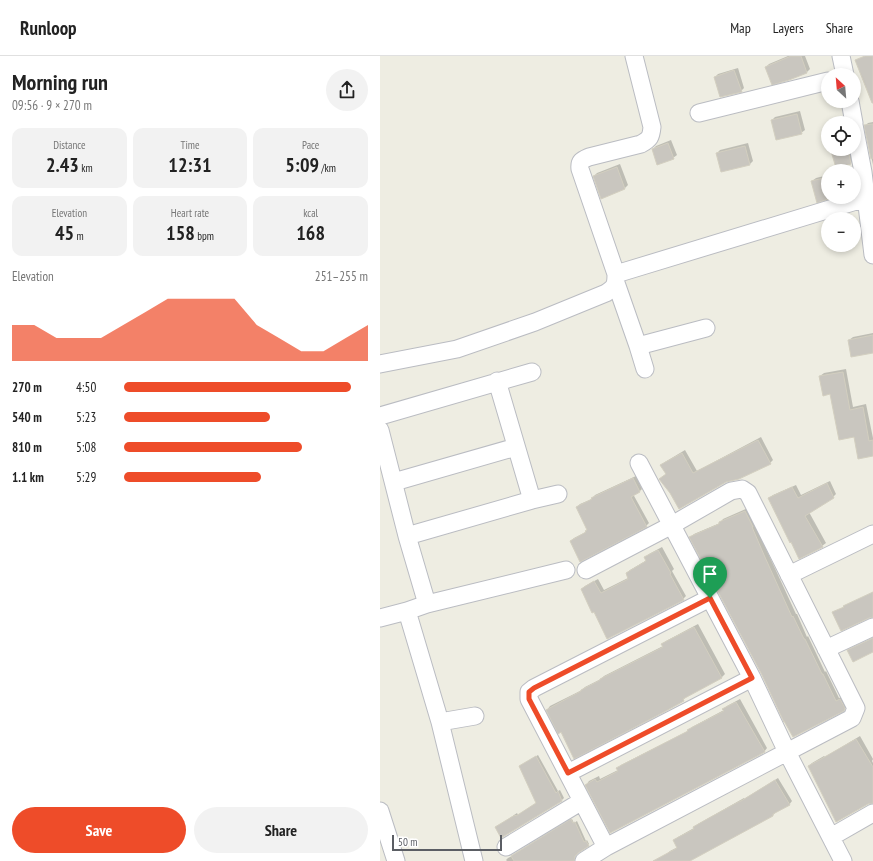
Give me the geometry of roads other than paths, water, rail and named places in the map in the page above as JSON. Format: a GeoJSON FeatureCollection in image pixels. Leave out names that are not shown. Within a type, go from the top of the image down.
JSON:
{"type":"FeatureCollection","features":[{"type":"Feature","properties":{"kind":"street"},"geometry":{"type":"LineString","coordinates":[[634,56],[652,127],[651,136],[648,140],[641,144],[584,159],[580,164],[580,169],[645,369]]}},
{"type":"Feature","properties":{"kind":"street"},"geometry":{"type":"LineString","coordinates":[[841,56],[844,68]]}},
{"type":"Feature","properties":{"kind":"street"},"geometry":{"type":"LineString","coordinates":[[699,114],[821,83]]}},
{"type":"Feature","properties":{"kind":"street"},"geometry":{"type":"LineString","coordinates":[[860,156],[873,253]]}},
{"type":"Feature","properties":{"kind":"street"},"geometry":{"type":"LineString","coordinates":[[616,278],[866,198]]}},
{"type":"Feature","properties":{"kind":"street"},"geometry":{"type":"LineString","coordinates":[[380,364],[457,349],[535,322],[606,293],[613,288],[616,278]]}},
{"type":"Feature","properties":{"kind":"street"},"geometry":{"type":"LineString","coordinates":[[638,346],[706,328]]}},
{"type":"Feature","properties":{"kind":"street"},"geometry":{"type":"LineString","coordinates":[[380,416],[532,372]]}},
{"type":"Feature","properties":{"kind":"street"},"geometry":{"type":"LineString","coordinates":[[497,381],[532,500]]}},
{"type":"Feature","properties":{"kind":"street"},"geometry":{"type":"LineString","coordinates":[[380,430],[407,536],[427,604]]}},
{"type":"Feature","properties":{"kind":"street"},"geometry":{"type":"LineString","coordinates":[[394,482],[516,447]]}},
{"type":"Feature","properties":{"kind":"street"},"geometry":{"type":"LineString","coordinates":[[639,463],[752,678],[787,752],[843,861]]}},
{"type":"Feature","properties":{"kind":"street"},"geometry":{"type":"LineString","coordinates":[[584,861],[606,847],[852,718],[856,708],[748,493],[742,488],[731,491],[672,525],[586,570]]}},
{"type":"Feature","properties":{"kind":"street"},"geometry":{"type":"LineString","coordinates":[[407,536],[558,494]]}},
{"type":"Feature","properties":{"kind":"street"},"geometry":{"type":"LineString","coordinates":[[789,575],[873,534]]}},
{"type":"Feature","properties":{"kind":"street"},"geometry":{"type":"LineString","coordinates":[[380,618],[427,604],[566,570]]}},
{"type":"Feature","properties":{"kind":"street"},"geometry":{"type":"LineString","coordinates":[[606,847],[529,699],[529,692],[534,688],[710,598]]}},
{"type":"Feature","properties":{"kind":"street"},"geometry":{"type":"LineString","coordinates":[[407,611],[440,722],[468,860]]}},
{"type":"Feature","properties":{"kind":"street"},"geometry":{"type":"LineString","coordinates":[[826,649],[873,627]]}},
{"type":"Feature","properties":{"kind":"street"},"geometry":{"type":"LineString","coordinates":[[568,773],[752,678]]}},
{"type":"Feature","properties":{"kind":"street"},"geometry":{"type":"LineString","coordinates":[[440,722],[475,716]]}},
{"type":"Feature","properties":{"kind":"street"},"geometry":{"type":"LineString","coordinates":[[506,847],[582,801]]}},
{"type":"Feature","properties":{"kind":"street"},"geometry":{"type":"LineString","coordinates":[[380,811],[396,861]]}},
{"type":"Feature","properties":{"kind":"street"},"geometry":{"type":"LineString","coordinates":[[831,837],[873,813]]}}]}
